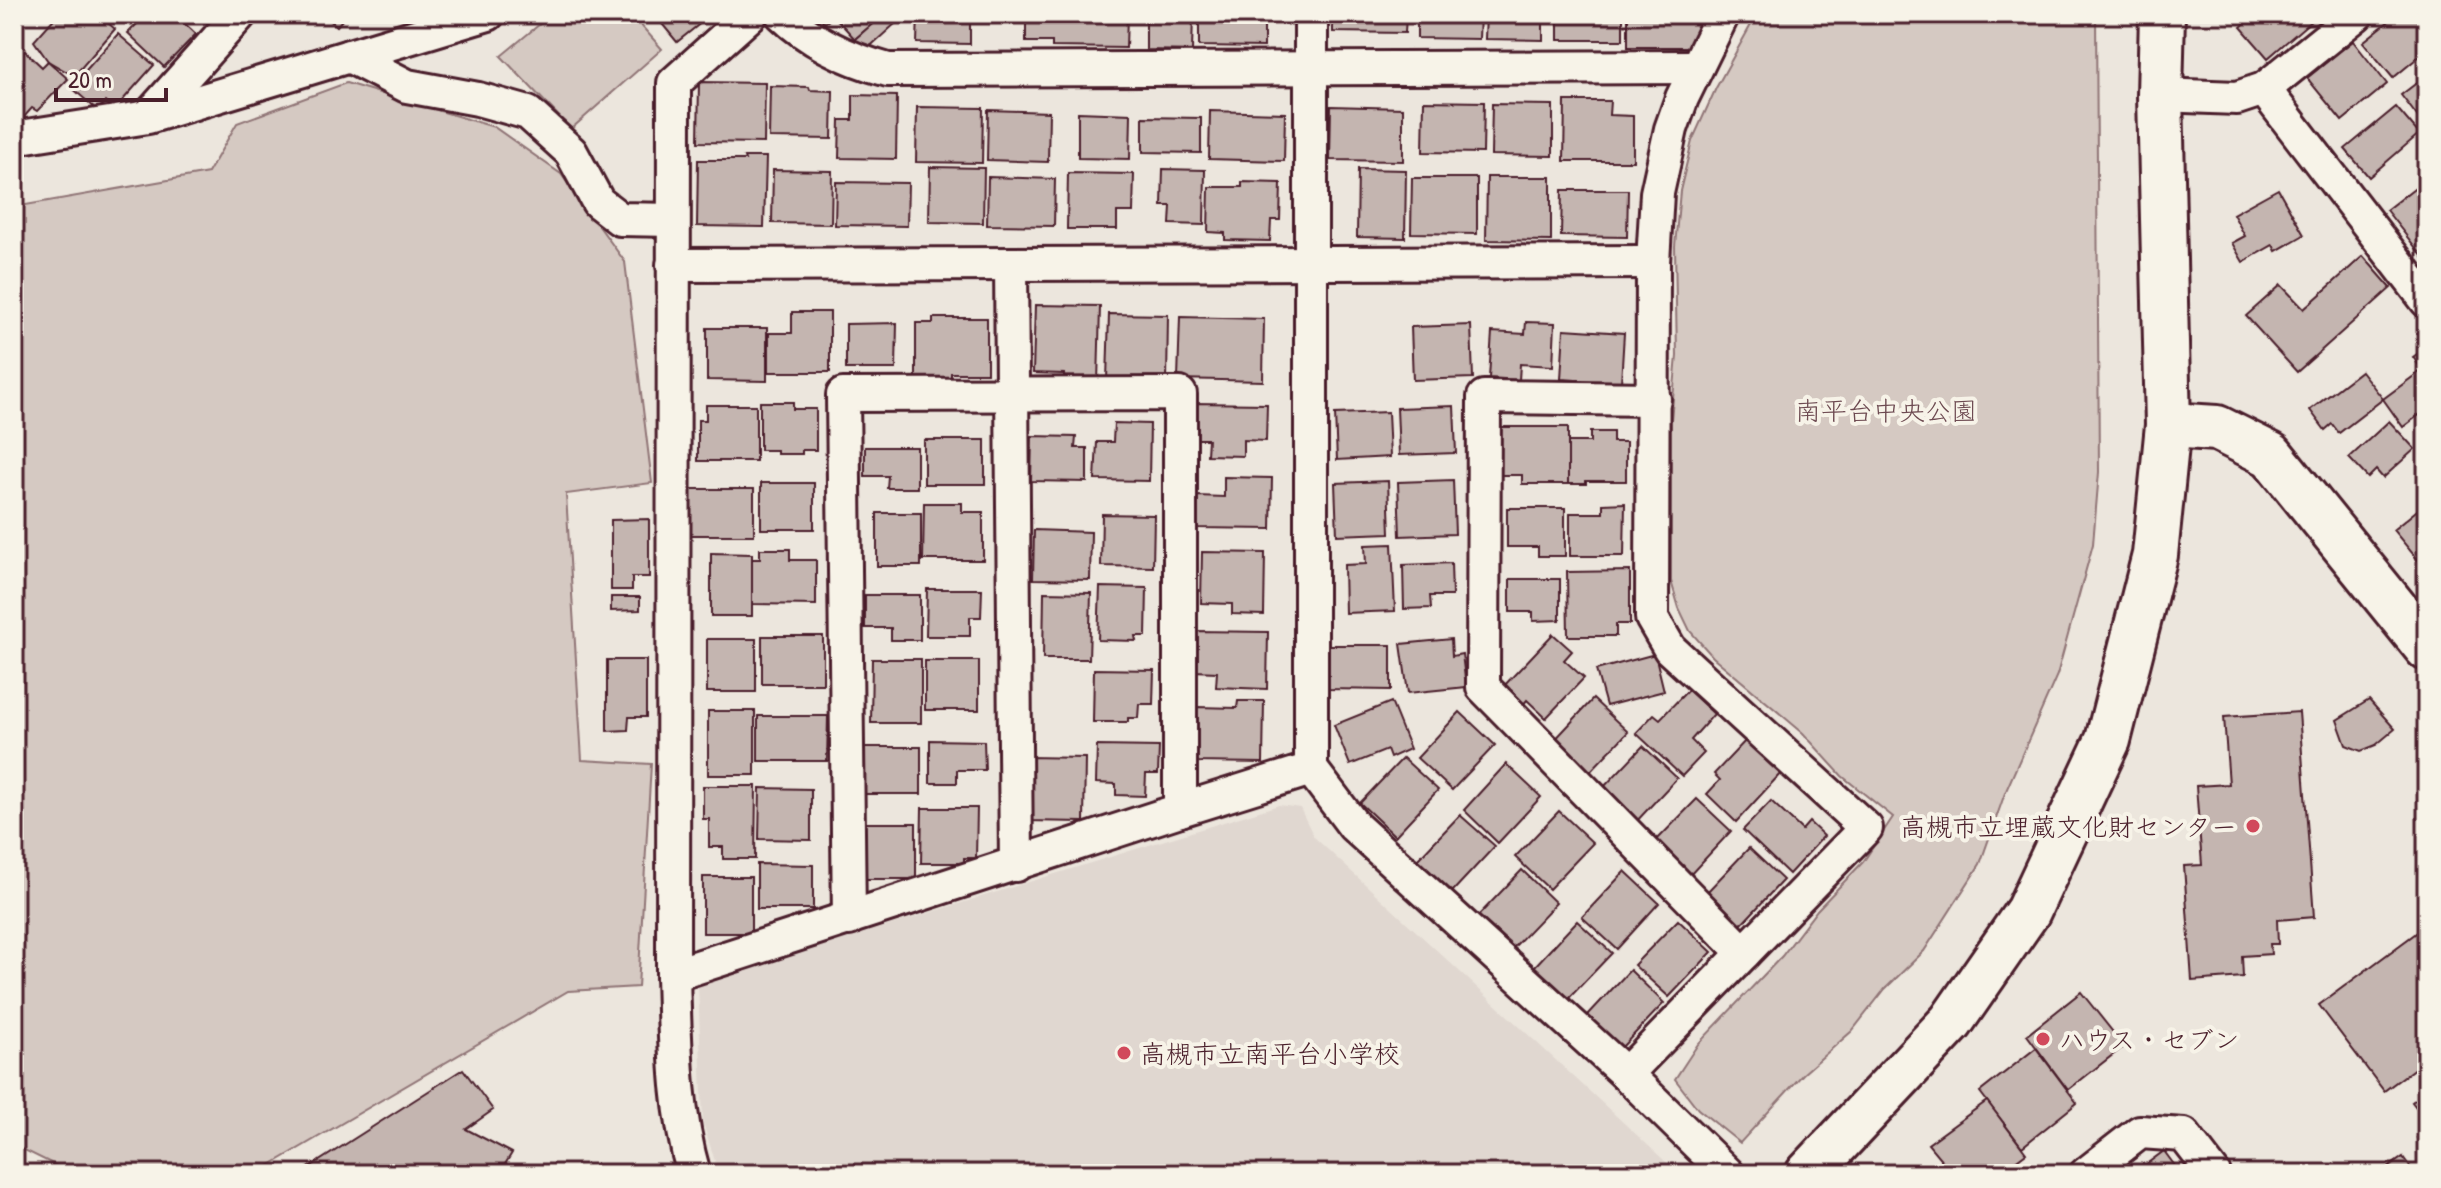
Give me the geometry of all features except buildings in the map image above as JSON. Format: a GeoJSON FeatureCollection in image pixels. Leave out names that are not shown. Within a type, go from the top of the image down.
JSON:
{"type":"FeatureCollection","features":[{"type":"Feature","properties":{"kind":"street"},"geometry":{"type":"LineString","coordinates":[[148,117],[240,14]]}},
{"type":"Feature","properties":{"kind":"street"},"geometry":{"type":"LineString","coordinates":[[14,138],[148,117],[488,14]]}},
{"type":"Feature","properties":{"kind":"street"},"geometry":{"type":"LineString","coordinates":[[694,1174],[676,1085],[673,975],[674,83],[751,14]]}},
{"type":"Feature","properties":{"kind":"street"},"geometry":{"type":"LineString","coordinates":[[782,14],[811,38],[835,52],[888,70],[1695,67]]}},
{"type":"Feature","properties":{"kind":"street"},"geometry":{"type":"LineString","coordinates":[[1311,14],[1311,769],[1354,826],[1626,1074],[1728,1174]]}},
{"type":"Feature","properties":{"kind":"street"},"geometry":{"type":"LineString","coordinates":[[1626,1074],[1866,828],[1670,649],[1652,618],[1655,215],[1671,129],[1695,67],[1723,14]]}},
{"type":"Feature","properties":{"kind":"street"},"geometry":{"type":"LineString","coordinates":[[1808,1174],[1951,1022],[2028,911],[2108,740],[2155,555],[2168,425],[2160,95],[2162,14]]}},
{"type":"Feature","properties":{"kind":"street"},"geometry":{"type":"LineString","coordinates":[[2160,95],[2237,98],[2264,89],[2357,14]]}},
{"type":"Feature","properties":{"kind":"street"},"geometry":{"type":"LineString","coordinates":[[349,56],[407,86],[478,99],[528,113],[571,152],[598,202],[620,219],[673,220]]}},
{"type":"Feature","properties":{"kind":"street"},"geometry":{"type":"LineString","coordinates":[[2264,89],[2427,301]]}},
{"type":"Feature","properties":{"kind":"street"},"geometry":{"type":"LineString","coordinates":[[673,265],[1653,262]]}},
{"type":"Feature","properties":{"kind":"street"},"geometry":{"type":"LineString","coordinates":[[1011,264],[1016,865]]}},
{"type":"Feature","properties":{"kind":"street"},"geometry":{"type":"LineString","coordinates":[[849,919],[843,395],[1180,394],[1180,810]]}},
{"type":"Feature","properties":{"kind":"street"},"geometry":{"type":"LineString","coordinates":[[1654,399],[1484,397],[1483,687],[1744,953]]}},
{"type":"Feature","properties":{"kind":"street"},"geometry":{"type":"LineString","coordinates":[[2168,425],[2217,428],[2271,455],[2423,635]]}},
{"type":"Feature","properties":{"kind":"street"},"geometry":{"type":"LineString","coordinates":[[673,975],[1311,769]]}},
{"type":"Feature","properties":{"kind":"street"},"geometry":{"type":"LineString","coordinates":[[2086,1174],[2140,1132],[2184,1135],[2214,1174]]}},
{"type":"Feature","properties":{"kind":"shaded area","name":"高槻市立南平台小学校"},"geometry":{"type":"Polygon","coordinates":[[[1279,805],[1300,808],[1314,837],[1679,1174],[719,1174],[703,1123],[698,984],[1279,805]]]}},
{"type":"Feature","properties":{"kind":"green space"},"geometry":{"type":"Polygon","coordinates":[[[552,14],[631,14],[662,49],[571,129],[501,56],[552,14]]]}},
{"type":"Feature","properties":{"kind":"green space","name":"南平台中央公園"},"geometry":{"type":"Polygon","coordinates":[[[1757,14],[2096,14],[2099,472],[2093,544],[2057,675],[2005,793],[1980,864],[1924,951],[1885,989],[1852,1031],[1803,1074],[1740,1143],[1698,1109],[1675,1079],[1698,1044],[1782,956],[1817,910],[1863,862],[1893,817],[1842,776],[1803,733],[1713,657],[1690,631],[1671,581],[1671,420],[1677,356],[1675,246],[1680,191],[1692,141],[1716,88],[1757,14]]]}},
{"type":"Feature","properties":{"kind":"green space"},"geometry":{"type":"Polygon","coordinates":[[[346,83],[494,127],[561,174],[625,262],[652,483],[566,494],[582,760],[651,764],[638,987],[568,991],[255,1174],[53,1174],[57,1166],[14,1145],[14,207],[208,173],[237,123],[346,83]]]}},
{"type":"Feature","properties":{"kind":"place","name":"高槻市立埋蔵文化財センター"},"geometry":{"type":"Point","coordinates":[2253,826]}},
{"type":"Feature","properties":{"kind":"place","name":"ハウス・セブン"},"geometry":{"type":"Point","coordinates":[2043,1039]}},
{"type":"Feature","properties":{"kind":"place","name":"高槻市立南平台小学校"},"geometry":{"type":"Point","coordinates":[1124,1053]}}]}
